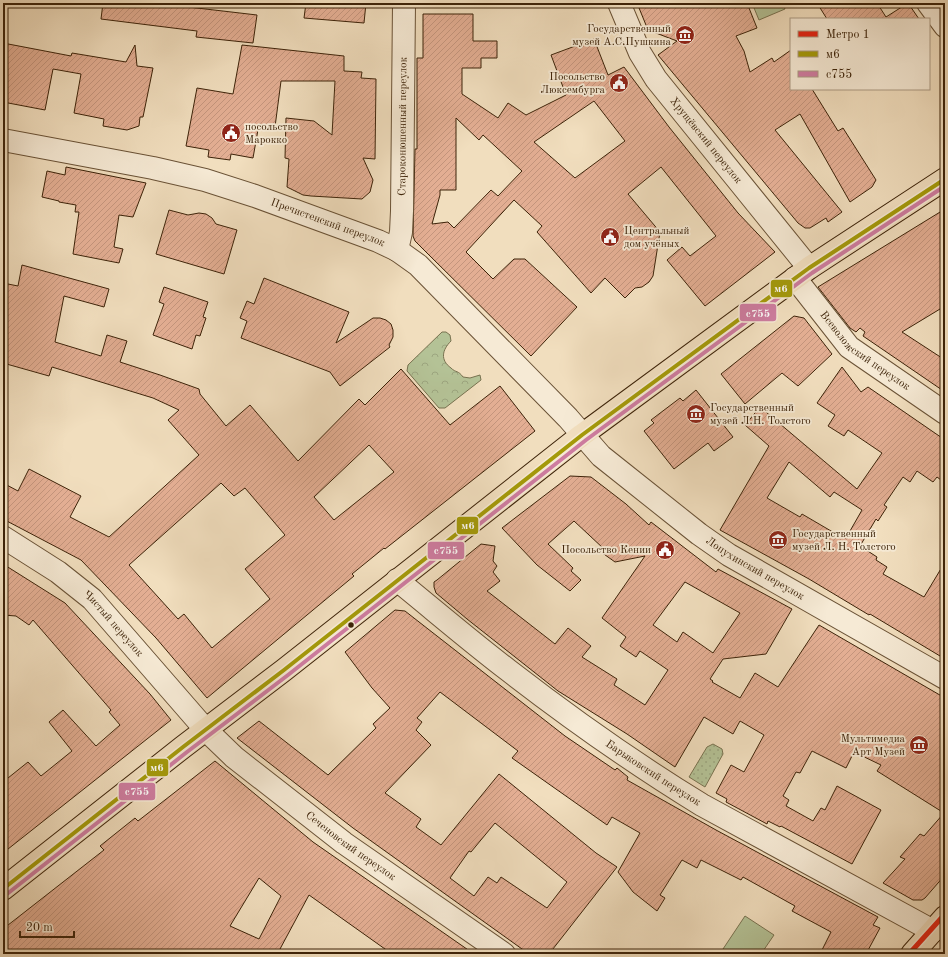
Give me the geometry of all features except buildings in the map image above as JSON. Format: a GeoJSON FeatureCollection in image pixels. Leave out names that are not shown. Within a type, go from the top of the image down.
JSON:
{"type":"FeatureCollection","features":[{"type":"Feature","properties":{"kind":"main road"},"geometry":{"type":"LineString","coordinates":[[3,889],[205,729],[284,670],[582,435],[802,273],[945,179]]}},
{"type":"Feature","properties":{"kind":"main road"},"geometry":{"type":"LineString","coordinates":[[912,954],[939,924]]}},
{"type":"Feature","properties":{"kind":"street","name":"Староконюшенный переулок"},"geometry":{"type":"LineString","coordinates":[[397,250],[401,232],[402,211],[404,3]]}},
{"type":"Feature","properties":{"kind":"street","name":"Хрущёвский переулок"},"geometry":{"type":"LineString","coordinates":[[619,3],[640,53],[656,79],[802,273]]}},
{"type":"Feature","properties":{"kind":"street"},"geometry":{"type":"LineString","coordinates":[[928,3],[945,26]]}},
{"type":"Feature","properties":{"kind":"street","name":"Пречистенский переулок"},"geometry":{"type":"LineString","coordinates":[[3,140],[153,168],[205,180],[255,196],[378,241],[397,250],[418,265],[568,418],[582,435]]}},
{"type":"Feature","properties":{"kind":"street","name":"Всеволожский переулок"},"geometry":{"type":"LineString","coordinates":[[802,273],[849,347],[945,414]]}},
{"type":"Feature","properties":{"kind":"street","name":"Лопухинский переулок"},"geometry":{"type":"LineString","coordinates":[[582,435],[601,456],[615,468],[699,534],[729,555],[945,678]]}},
{"type":"Feature","properties":{"kind":"street","name":"Чистый переулок"},"geometry":{"type":"LineString","coordinates":[[3,537],[58,572],[92,599],[205,729]]}},
{"type":"Feature","properties":{"kind":"street","name":"Барыковский переулок"},"geometry":{"type":"LineString","coordinates":[[397,580],[507,670],[614,748],[674,788],[702,805],[939,924]]}},
{"type":"Feature","properties":{"kind":"street","name":"Сеченовский переулок"},"geometry":{"type":"LineString","coordinates":[[205,729],[234,757],[326,830],[504,954]]}},
{"type":"Feature","properties":{"kind":"green space"},"geometry":{"type":"Polygon","coordinates":[[[752,3],[783,3],[785,9],[759,20],[752,3]]]}},
{"type":"Feature","properties":{"kind":"green space"},"geometry":{"type":"Polygon","coordinates":[[[442,332],[446,332],[450,335],[451,341],[444,351],[444,358],[447,365],[460,373],[463,377],[470,378],[480,375],[481,380],[445,408],[439,408],[407,371],[408,365],[442,332]]]}},
{"type":"Feature","properties":{"kind":"green space"},"geometry":{"type":"Polygon","coordinates":[[[713,744],[722,749],[723,754],[705,787],[689,777],[707,747],[713,744]]]}},
{"type":"Feature","properties":{"kind":"green space"},"geometry":{"type":"Polygon","coordinates":[[[745,916],[774,935],[761,954],[730,954],[723,949],[745,916]]]}},
{"type":"Feature","properties":{"kind":"metro line","name":"1"},"geometry":{"type":"LineString","coordinates":[[909,954],[945,914]]}},
{"type":"Feature","properties":{"kind":"transit line","name":"м6"},"geometry":{"type":"LineString","coordinates":[[3,889],[582,435],[809,268],[945,179]]}},
{"type":"Feature","properties":{"kind":"transit line","name":"с755"},"geometry":{"type":"LineString","coordinates":[[7,894],[586,440],[812,273],[945,186]]}},
{"type":"Feature","properties":{"kind":"place","name":"Государственный музей А.С.Пушкина"},"geometry":{"type":"Point","coordinates":[685,35]}},
{"type":"Feature","properties":{"kind":"place","name":"Посольство Люксембурга"},"geometry":{"type":"Point","coordinates":[619,83]}},
{"type":"Feature","properties":{"kind":"place","name":"посольство Марокко"},"geometry":{"type":"Point","coordinates":[231,133]}},
{"type":"Feature","properties":{"kind":"place","name":"Центральный дом учёных"},"geometry":{"type":"Point","coordinates":[610,237]}},
{"type":"Feature","properties":{"kind":"place","name":"Государственный музей Л.Н. Толстого"},"geometry":{"type":"Point","coordinates":[696,414]}},
{"type":"Feature","properties":{"kind":"place","name":"Государственный музей Л. Н. Толстого"},"geometry":{"type":"Point","coordinates":[778,540]}},
{"type":"Feature","properties":{"kind":"place","name":"Посольство Кении"},"geometry":{"type":"Point","coordinates":[665,550]}},
{"type":"Feature","properties":{"kind":"place","name":"Мультимедиа Арт Музей"},"geometry":{"type":"Point","coordinates":[919,745]}}]}
